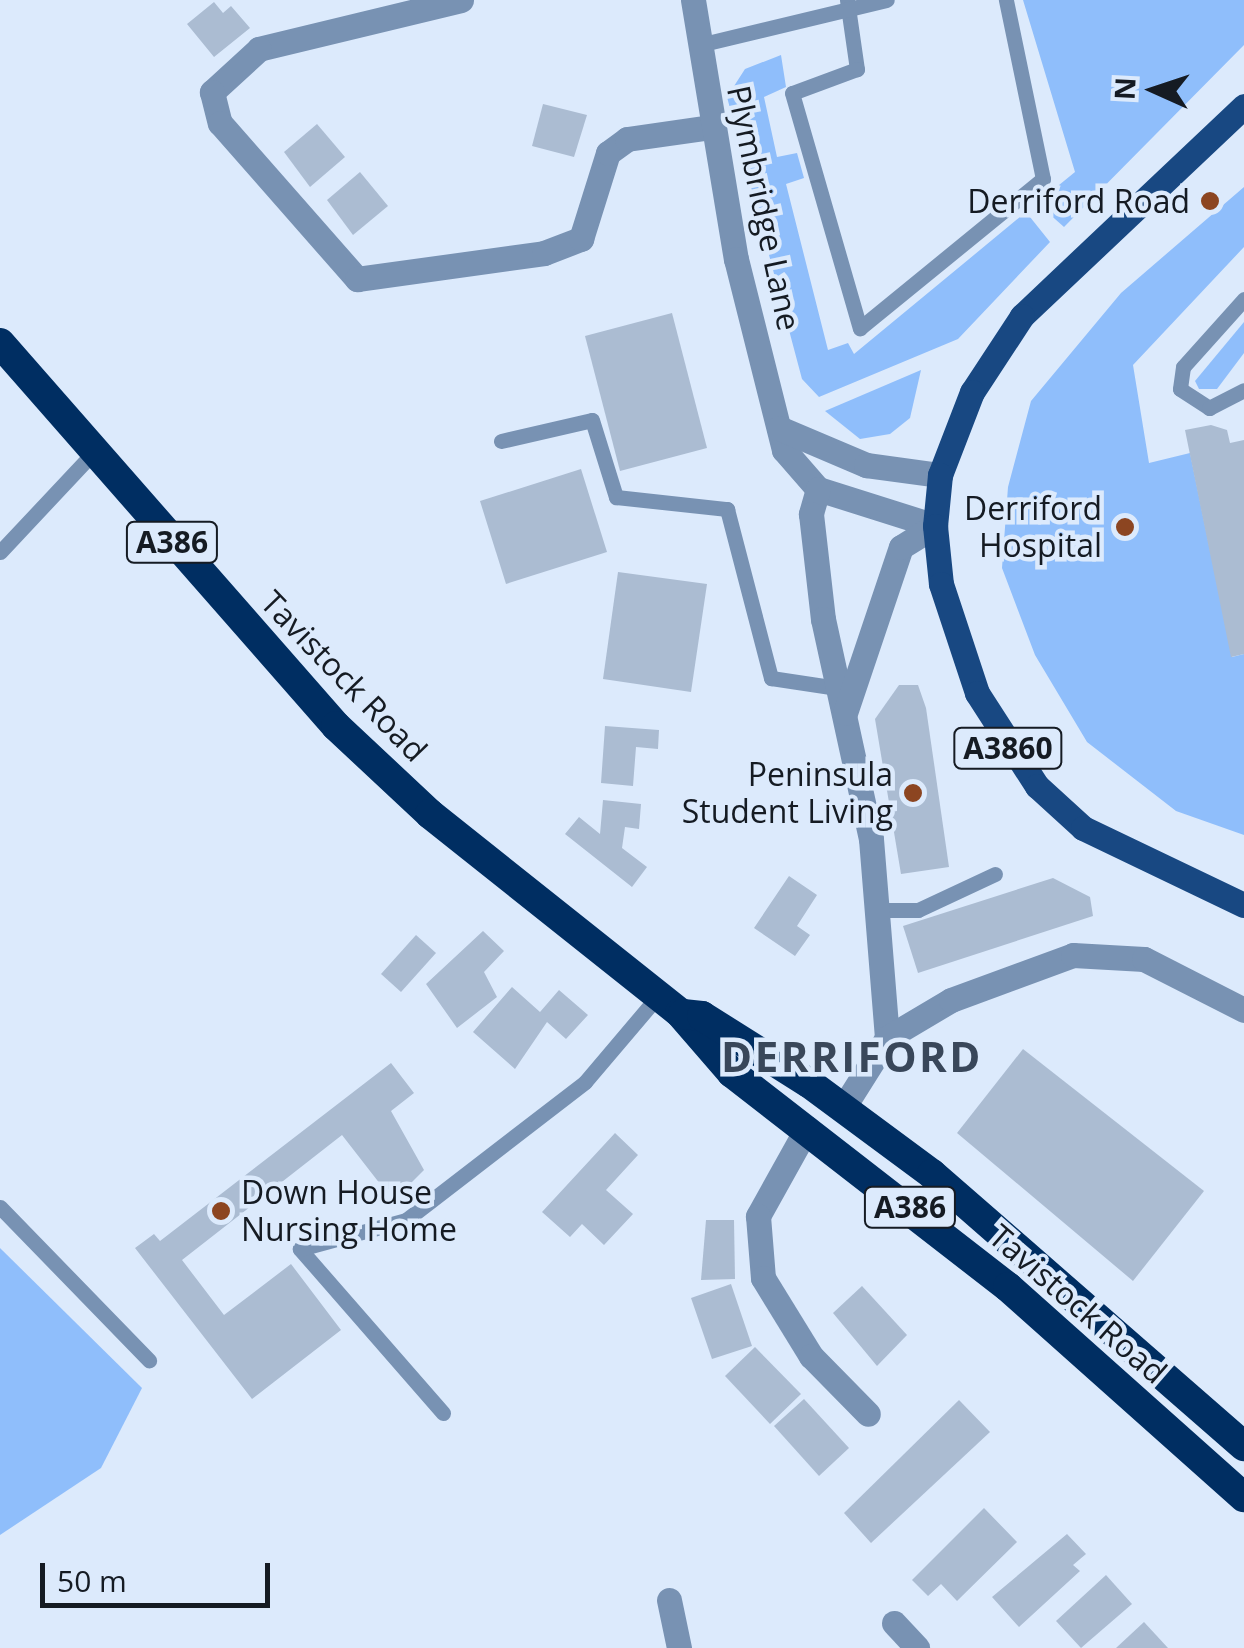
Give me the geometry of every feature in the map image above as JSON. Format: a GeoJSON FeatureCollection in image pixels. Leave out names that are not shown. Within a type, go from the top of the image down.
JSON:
{"type":"FeatureCollection","features":[{"type":"Feature","properties":{"kind":"highway","name":"Tavistock Road"},"geometry":{"type":"LineString","coordinates":[[6,360],[94,452],[336,726],[669,1004],[732,1074],[807,1128],[1008,1287],[1244,1497]]}},
{"type":"Feature","properties":{"kind":"highway","name":"Tavistock Road"},"geometry":{"type":"LineString","coordinates":[[669,1004],[702,1016],[842,1108],[932,1174],[1244,1446]]}},
{"type":"Feature","properties":{"kind":"main road","name":"A3860"},"geometry":{"type":"LineString","coordinates":[[1244,106],[1022,316],[972,392],[940,475],[935,526],[965,664],[1037,786],[1083,828],[1244,905]]}},
{"type":"Feature","properties":{"kind":"street"},"geometry":{"type":"LineString","coordinates":[[461,0],[426,4],[259,50],[212,92],[220,123],[357,279],[474,266],[581,239],[608,153],[627,138],[710,126]]}},
{"type":"Feature","properties":{"kind":"street","name":"Plymbridge Lane"},"geometry":{"type":"LineString","coordinates":[[693,0],[710,126],[784,450],[818,489]]}},
{"type":"Feature","properties":{"kind":"street"},"geometry":{"type":"LineString","coordinates":[[779,428],[862,464],[940,475]]}},
{"type":"Feature","properties":{"kind":"street"},"geometry":{"type":"LineString","coordinates":[[886,1038],[878,910],[812,533],[818,489],[935,526]]}},
{"type":"Feature","properties":{"kind":"street"},"geometry":{"type":"LineString","coordinates":[[845,713],[900,547],[935,526]]}},
{"type":"Feature","properties":{"kind":"street"},"geometry":{"type":"LineString","coordinates":[[842,1108],[886,1038],[951,1000],[1073,955],[1144,959],[1244,1010]]}},
{"type":"Feature","properties":{"kind":"street"},"geometry":{"type":"LineString","coordinates":[[807,1128],[758,1216],[763,1278],[811,1356],[868,1414]]}},
{"type":"Feature","properties":{"kind":"street"},"geometry":{"type":"LineString","coordinates":[[669,1600],[679,1648]]}},
{"type":"Feature","properties":{"kind":"street"},"geometry":{"type":"LineString","coordinates":[[894,1624],[917,1648]]}},
{"type":"Feature","properties":{"kind":"lane"},"geometry":{"type":"LineString","coordinates":[[698,45],[847,5],[887,0]]}},
{"type":"Feature","properties":{"kind":"lane"},"geometry":{"type":"LineString","coordinates":[[847,5],[857,69],[792,93],[860,328],[1043,179],[1006,0]]}},
{"type":"Feature","properties":{"kind":"lane"},"geometry":{"type":"LineString","coordinates":[[1244,299],[1183,367],[1180,389],[1209,408],[1244,390]]}},
{"type":"Feature","properties":{"kind":"lane"},"geometry":{"type":"LineString","coordinates":[[501,441],[592,420],[616,497],[727,509],[770,678],[837,688]]}},
{"type":"Feature","properties":{"kind":"lane"},"geometry":{"type":"LineString","coordinates":[[0,552],[94,452]]}},
{"type":"Feature","properties":{"kind":"lane"},"geometry":{"type":"LineString","coordinates":[[878,910],[918,910],[995,874]]}},
{"type":"Feature","properties":{"kind":"lane"},"geometry":{"type":"LineString","coordinates":[[442,1414],[300,1250],[406,1220],[584,1082],[669,1004]]}},
{"type":"Feature","properties":{"kind":"lane"},"geometry":{"type":"LineString","coordinates":[[0,1207],[149,1360]]}},
{"type":"Feature","properties":{"kind":"shaded area"},"geometry":{"type":"Polygon","coordinates":[[[1023,0],[1244,0],[1244,45],[1064,227],[1037,203],[1075,172],[1023,0]]]}},
{"type":"Feature","properties":{"kind":"shaded area"},"geometry":{"type":"Polygon","coordinates":[[[781,55],[786,87],[764,97],[777,157],[797,153],[804,178],[786,184],[828,350],[848,343],[854,354],[1026,212],[1050,242],[958,339],[819,397],[802,379],[727,97],[745,69],[781,55]]]}},
{"type":"Feature","properties":{"kind":"shaded area","name":"Derriford Hospital"},"geometry":{"type":"Polygon","coordinates":[[[1244,187],[1244,247],[1133,365],[1149,463],[1190,453],[1232,657],[1244,654],[1244,835],[1176,811],[1087,742],[1035,655],[1002,568],[1008,487],[1031,401],[1121,293],[1244,187]]]}},
{"type":"Feature","properties":{"kind":"shaded area"},"geometry":{"type":"Polygon","coordinates":[[[1244,322],[1244,353],[1217,389],[1199,389],[1195,381],[1244,322]]]}},
{"type":"Feature","properties":{"kind":"shaded area"},"geometry":{"type":"Polygon","coordinates":[[[921,370],[910,418],[890,434],[860,439],[825,411],[921,370]]]}},
{"type":"Feature","properties":{"kind":"shaded area"},"geometry":{"type":"Polygon","coordinates":[[[0,1248],[142,1388],[101,1468],[0,1535],[0,1248]]]}},
{"type":"Feature","properties":{"kind":"building"},"geometry":{"type":"Polygon","coordinates":[[[214,2],[223,13],[231,6],[250,28],[214,57],[187,24],[214,2]]]}},
{"type":"Feature","properties":{"kind":"building"},"geometry":{"type":"Polygon","coordinates":[[[543,104],[587,115],[574,157],[532,146],[543,104]]]}},
{"type":"Feature","properties":{"kind":"building"},"geometry":{"type":"Polygon","coordinates":[[[317,124],[345,157],[310,187],[284,152],[317,124]]]}},
{"type":"Feature","properties":{"kind":"building"},"geometry":{"type":"Polygon","coordinates":[[[360,172],[388,206],[353,235],[327,200],[360,172]]]}},
{"type":"Feature","properties":{"kind":"building"},"geometry":{"type":"Polygon","coordinates":[[[672,313],[707,448],[620,471],[585,336],[672,313]]]}},
{"type":"Feature","properties":{"kind":"building"},"geometry":{"type":"Polygon","coordinates":[[[1211,425],[1227,430],[1230,443],[1244,440],[1244,654],[1231,657],[1185,430],[1211,425]]]}},
{"type":"Feature","properties":{"kind":"building"},"geometry":{"type":"Polygon","coordinates":[[[581,469],[607,552],[506,584],[480,501],[581,469]]]}},
{"type":"Feature","properties":{"kind":"building"},"geometry":{"type":"Polygon","coordinates":[[[618,572],[707,584],[691,692],[603,679],[618,572]]]}},
{"type":"Feature","properties":{"kind":"building","name":"Peninsula Student Living"},"geometry":{"type":"Polygon","coordinates":[[[899,685],[918,685],[926,708],[949,867],[901,874],[875,719],[899,685]]]}},
{"type":"Feature","properties":{"kind":"building"},"geometry":{"type":"Polygon","coordinates":[[[605,726],[659,730],[658,749],[636,747],[633,786],[601,783],[605,726]]]}},
{"type":"Feature","properties":{"kind":"building"},"geometry":{"type":"Polygon","coordinates":[[[603,800],[641,804],[639,829],[625,827],[622,848],[647,867],[632,887],[565,834],[579,817],[600,834],[603,800]]]}},
{"type":"Feature","properties":{"kind":"building"},"geometry":{"type":"Polygon","coordinates":[[[789,876],[817,895],[797,926],[810,935],[795,956],[754,928],[789,876]]]}},
{"type":"Feature","properties":{"kind":"building"},"geometry":{"type":"Polygon","coordinates":[[[1053,878],[1090,897],[1093,916],[918,973],[903,926],[1053,878]]]}},
{"type":"Feature","properties":{"kind":"building"},"geometry":{"type":"Polygon","coordinates":[[[483,931],[504,951],[484,972],[497,997],[457,1028],[426,984],[483,931]]]}},
{"type":"Feature","properties":{"kind":"building"},"geometry":{"type":"Polygon","coordinates":[[[416,935],[436,953],[401,992],[381,974],[416,935]]]}},
{"type":"Feature","properties":{"kind":"building"},"geometry":{"type":"Polygon","coordinates":[[[512,987],[540,1012],[559,990],[588,1015],[566,1039],[547,1022],[515,1069],[473,1032],[512,987]]]}},
{"type":"Feature","properties":{"kind":"building"},"geometry":{"type":"Polygon","coordinates":[[[1023,1049],[1204,1191],[1133,1281],[957,1133],[1023,1049]]]}},
{"type":"Feature","properties":{"kind":"building","name":"Down House Nursing Home"},"geometry":{"type":"Polygon","coordinates":[[[391,1063],[414,1093],[391,1111],[424,1170],[405,1189],[384,1189],[342,1135],[182,1260],[224,1315],[291,1264],[341,1330],[252,1399],[135,1248],[154,1234],[160,1241],[391,1063]]]}},
{"type":"Feature","properties":{"kind":"building"},"geometry":{"type":"Polygon","coordinates":[[[615,1133],[638,1155],[606,1190],[633,1214],[604,1245],[582,1224],[570,1237],[542,1212],[615,1133]]]}},
{"type":"Feature","properties":{"kind":"building"},"geometry":{"type":"Polygon","coordinates":[[[706,1220],[734,1220],[735,1279],[701,1280],[706,1220]]]}},
{"type":"Feature","properties":{"kind":"building"},"geometry":{"type":"Polygon","coordinates":[[[731,1284],[752,1346],[712,1359],[691,1298],[731,1284]]]}},
{"type":"Feature","properties":{"kind":"building"},"geometry":{"type":"Polygon","coordinates":[[[862,1286],[907,1335],[877,1366],[833,1313],[862,1286]]]}},
{"type":"Feature","properties":{"kind":"building"},"geometry":{"type":"Polygon","coordinates":[[[755,1347],[801,1394],[770,1424],[725,1376],[755,1347]]]}},
{"type":"Feature","properties":{"kind":"building"},"geometry":{"type":"Polygon","coordinates":[[[804,1399],[849,1448],[819,1476],[774,1426],[804,1399]]]}},
{"type":"Feature","properties":{"kind":"building"},"geometry":{"type":"Polygon","coordinates":[[[959,1400],[990,1432],[871,1543],[844,1513],[959,1400]]]}},
{"type":"Feature","properties":{"kind":"building"},"geometry":{"type":"Polygon","coordinates":[[[984,1508],[1017,1542],[957,1601],[941,1584],[928,1596],[912,1580],[984,1508]]]}},
{"type":"Feature","properties":{"kind":"building"},"geometry":{"type":"Polygon","coordinates":[[[1067,1534],[1086,1554],[1073,1565],[1080,1571],[1019,1627],[992,1597],[1067,1534]]]}},
{"type":"Feature","properties":{"kind":"building"},"geometry":{"type":"Polygon","coordinates":[[[1106,1575],[1132,1604],[1081,1648],[1056,1621],[1106,1575]]]}},
{"type":"Feature","properties":{"kind":"building"},"geometry":{"type":"Polygon","coordinates":[[[1144,1622],[1168,1648],[1116,1648],[1144,1622]]]}},
{"type":"Feature","properties":{"kind":"place","name":"Derriford Road"},"geometry":{"type":"Point","coordinates":[1210,201]}},
{"type":"Feature","properties":{"kind":"place","name":"Derriford Hospital"},"geometry":{"type":"Point","coordinates":[1125,527]}},
{"type":"Feature","properties":{"kind":"place","name":"Peninsula Student Living"},"geometry":{"type":"Point","coordinates":[913,793]}},
{"type":"Feature","properties":{"kind":"place","name":"Down House Nursing Home"},"geometry":{"type":"Point","coordinates":[221,1211]}},
{"type":"Feature","properties":{"kind":"district","name":"DERRIFORD"},"geometry":{"type":"Point","coordinates":[852,1056]}}]}
